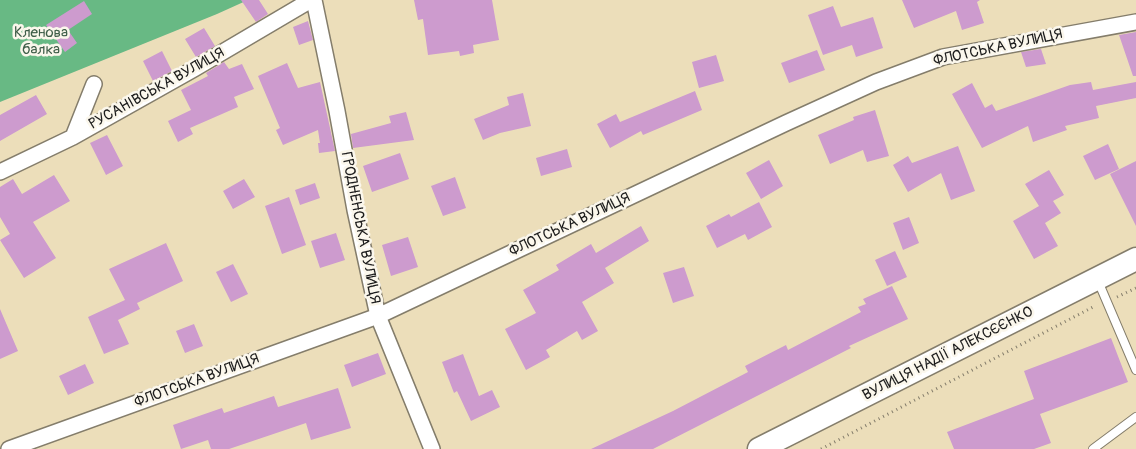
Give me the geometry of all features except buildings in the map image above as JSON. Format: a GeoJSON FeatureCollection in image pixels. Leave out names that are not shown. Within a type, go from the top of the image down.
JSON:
{"type":"FeatureCollection","features":[{"type":"Feature","properties":{"kind":"street","name":"РУСАНІВСЬКА ВУЛИЦЯ"},"geometry":{"type":"LineString","coordinates":[[0,172],[74,137],[312,0]]}},
{"type":"Feature","properties":{"kind":"street","name":"ГРОДНЕНСЬКА ВУЛИЦЯ"},"geometry":{"type":"LineString","coordinates":[[312,0],[337,110],[355,210],[378,316],[432,449]]}},
{"type":"Feature","properties":{"kind":"street","name":"ФЛОТСЬКА ВУЛИЦЯ"},"geometry":{"type":"LineString","coordinates":[[9,449],[378,316],[876,82],[943,57],[1136,22]]}},
{"type":"Feature","properties":{"kind":"street"},"geometry":{"type":"LineString","coordinates":[[74,137],[94,84]]}},
{"type":"Feature","properties":{"kind":"street","name":"ВУЛИЦЯ НАДІЇ АЛЕКСЄЄНКО"},"geometry":{"type":"LineString","coordinates":[[759,449],[1136,258]]}},
{"type":"Feature","properties":{"kind":"lane"},"geometry":{"type":"LineString","coordinates":[[1097,279],[1136,370]]}},
{"type":"Feature","properties":{"kind":"lane"},"geometry":{"type":"LineString","coordinates":[[1093,449],[1136,417]]}},
{"type":"Feature","properties":{"kind":"path"},"geometry":{"type":"LineString","coordinates":[[821,449],[1106,301],[1136,288]]}},
{"type":"Feature","properties":{"kind":"green space","name":"Кленова балка"},"geometry":{"type":"Polygon","coordinates":[[[0,0],[248,0],[0,102],[0,0]]]}}]}
